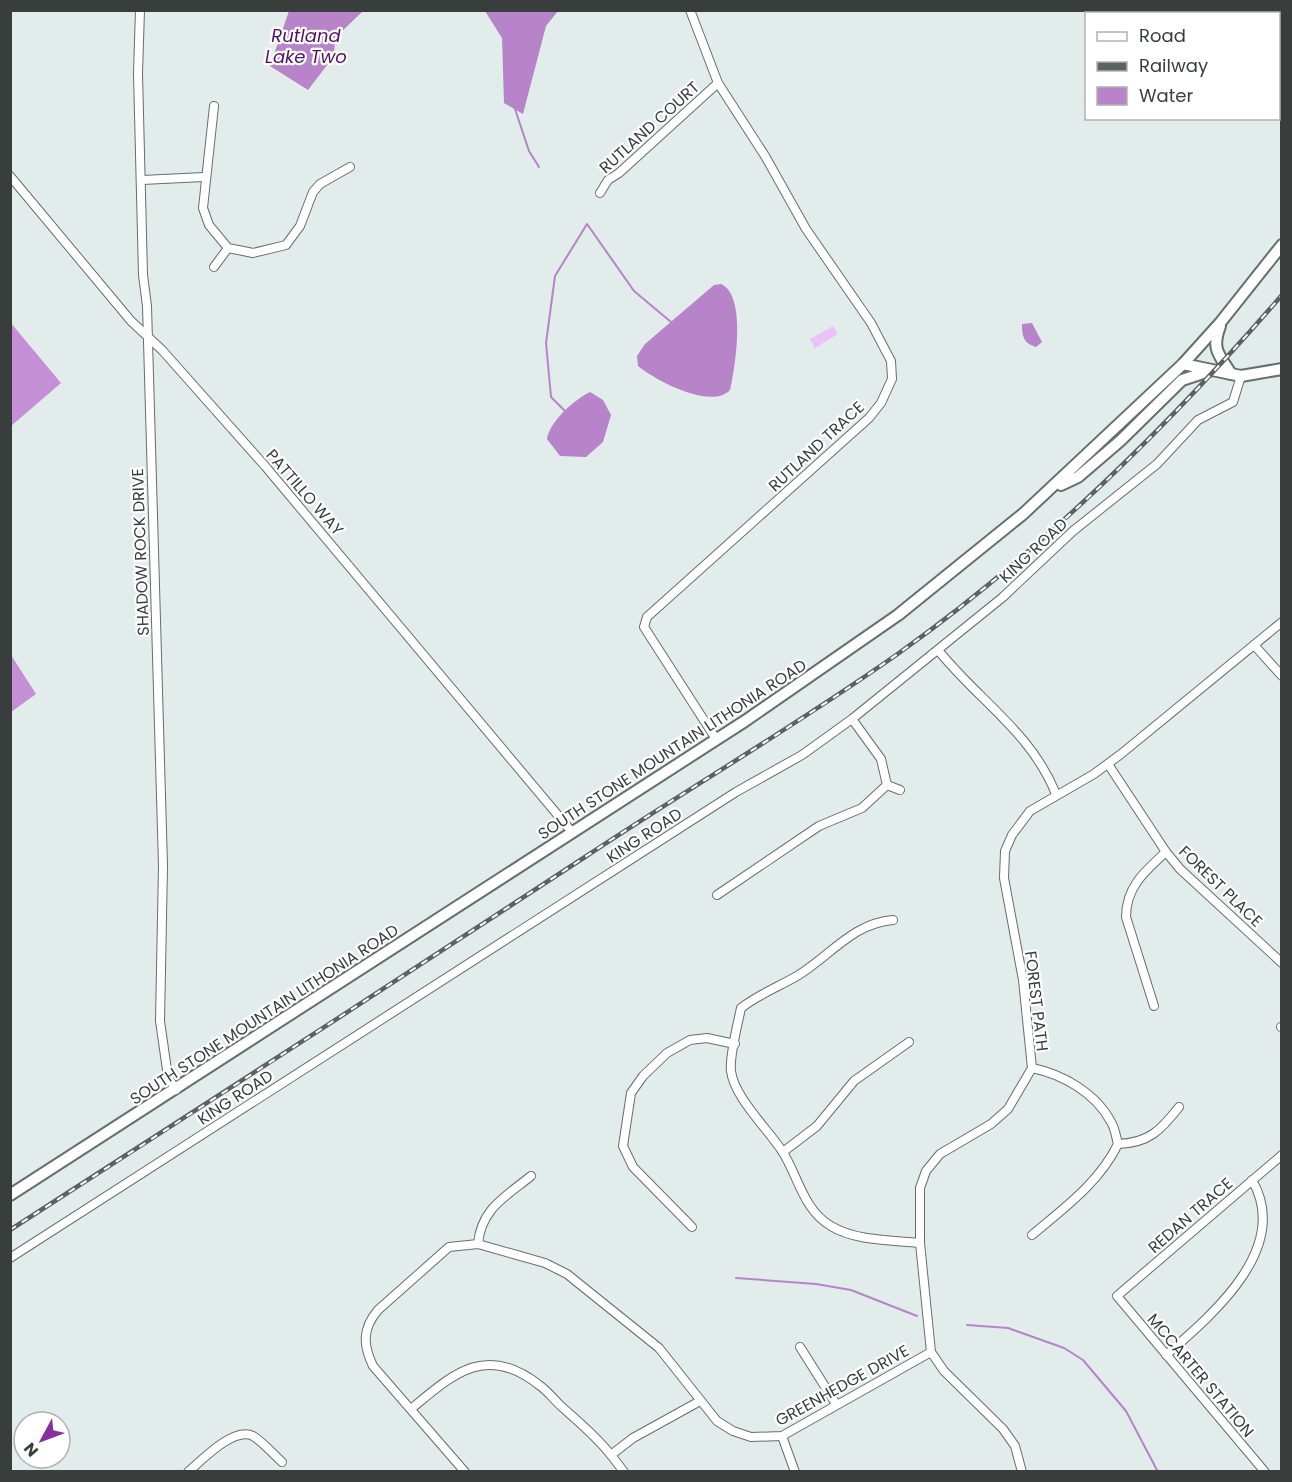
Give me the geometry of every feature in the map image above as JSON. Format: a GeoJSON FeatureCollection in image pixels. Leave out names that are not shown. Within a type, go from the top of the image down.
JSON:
{"type":"FeatureCollection","features":[{"type":"Feature","properties":{"kind":"main road","name":"SOUTH STONE MOUNTAIN LITHONIA ROAD"},"geometry":{"type":"LineString","coordinates":[[10,1194],[176,1090],[716,740],[880,628],[972,557],[1052,488],[1183,364],[1223,319],[1281,245]]}},
{"type":"Feature","properties":{"kind":"main road"},"geometry":{"type":"LineString","coordinates":[[1223,319],[1215,340],[1216,352],[1236,375]]}},
{"type":"Feature","properties":{"kind":"main road"},"geometry":{"type":"LineString","coordinates":[[1183,364],[1236,375],[1281,369]]}},
{"type":"Feature","properties":{"kind":"main road"},"geometry":{"type":"LineString","coordinates":[[1052,488],[1078,477],[1103,457],[1182,380],[1209,371]]}},
{"type":"Feature","properties":{"kind":"street","name":"SHADOW ROCK DRIVE"},"geometry":{"type":"LineString","coordinates":[[140,10],[138,73],[163,866],[160,1021],[168,1077],[176,1090]]}},
{"type":"Feature","properties":{"kind":"street","name":"RUTLAND TRACE"},"geometry":{"type":"LineString","coordinates":[[690,10],[718,83],[765,156],[808,231],[872,323],[891,361],[892,379],[881,403],[869,418],[647,617],[644,627],[716,740]]}},
{"type":"Feature","properties":{"kind":"street","name":"RUTLAND COURT"},"geometry":{"type":"LineString","coordinates":[[600,193],[608,180],[619,173],[718,83]]}},
{"type":"Feature","properties":{"kind":"street"},"geometry":{"type":"LineString","coordinates":[[214,106],[204,177],[203,208],[219,240],[228,248],[253,253],[286,245],[300,226],[313,192],[320,184],[350,167]]}},
{"type":"Feature","properties":{"kind":"street","name":"PATTILLO WAY"},"geometry":{"type":"LineString","coordinates":[[10,176],[131,321],[147,335],[266,466],[572,832]]}},
{"type":"Feature","properties":{"kind":"street"},"geometry":{"type":"LineString","coordinates":[[142,180],[204,177]]}},
{"type":"Feature","properties":{"kind":"street"},"geometry":{"type":"LineString","coordinates":[[214,267],[228,248]]}},
{"type":"Feature","properties":{"kind":"street","name":"KING ROAD"},"geometry":{"type":"LineString","coordinates":[[10,1258],[736,792],[802,755],[852,719],[1003,597],[1072,531],[1157,464],[1198,420],[1233,402],[1236,375]]}},
{"type":"Feature","properties":{"kind":"street","name":"FOREST PATH"},"geometry":{"type":"LineString","coordinates":[[931,1352],[920,1243],[920,1188],[926,1171],[940,1154],[1000,1117],[1015,1100],[1032,1068],[1023,980],[1004,878],[1005,851],[1022,819],[1030,811],[1108,764],[1281,622]]}},
{"type":"Feature","properties":{"kind":"street"},"geometry":{"type":"LineString","coordinates":[[1254,645],[1281,676]]}},
{"type":"Feature","properties":{"kind":"street"},"geometry":{"type":"LineString","coordinates":[[938,650],[982,699],[1022,734],[1042,763],[1056,794]]}},
{"type":"Feature","properties":{"kind":"street"},"geometry":{"type":"LineString","coordinates":[[852,719],[881,759],[887,785]]}},
{"type":"Feature","properties":{"kind":"street","name":"FOREST PLACE"},"geometry":{"type":"LineString","coordinates":[[1108,764],[1166,852],[1180,869],[1281,963]]}},
{"type":"Feature","properties":{"kind":"street"},"geometry":{"type":"LineString","coordinates":[[887,785],[900,790]]}},
{"type":"Feature","properties":{"kind":"street"},"geometry":{"type":"LineString","coordinates":[[717,895],[819,826],[862,808],[887,785]]}},
{"type":"Feature","properties":{"kind":"street"},"geometry":{"type":"LineString","coordinates":[[1154,1006],[1126,917],[1126,906],[1133,885],[1166,852]]}},
{"type":"Feature","properties":{"kind":"street"},"geometry":{"type":"LineString","coordinates":[[893,920],[868,924],[797,976],[760,993],[741,1008],[730,1070],[736,1088],[783,1152],[813,1209],[828,1225],[839,1231],[868,1237],[920,1243]]}},
{"type":"Feature","properties":{"kind":"street"},"geometry":{"type":"LineString","coordinates":[[692,1227],[633,1167],[623,1146],[631,1093],[643,1076],[667,1053],[690,1040],[707,1038],[735,1044]]}},
{"type":"Feature","properties":{"kind":"street"},"geometry":{"type":"LineString","coordinates":[[783,1152],[818,1126],[854,1081],[909,1042]]}},
{"type":"Feature","properties":{"kind":"street"},"geometry":{"type":"LineString","coordinates":[[1032,1068],[1059,1076],[1084,1092],[1111,1122],[1118,1144],[1110,1161],[1092,1183],[1032,1235]]}},
{"type":"Feature","properties":{"kind":"street"},"geometry":{"type":"LineString","coordinates":[[1118,1144],[1142,1142],[1168,1120],[1179,1107]]}},
{"type":"Feature","properties":{"kind":"street","name":"REDAN TRACE"},"geometry":{"type":"LineString","coordinates":[[1117,1296],[1281,1155]]}},
{"type":"Feature","properties":{"kind":"street"},"geometry":{"type":"LineString","coordinates":[[478,1244],[479,1230],[486,1214],[531,1176]]}},
{"type":"Feature","properties":{"kind":"street"},"geometry":{"type":"LineString","coordinates":[[1252,1180],[1264,1194],[1271,1220]]}},
{"type":"Feature","properties":{"kind":"street","name":"GREENHEDGE DRIVE"},"geometry":{"type":"LineString","coordinates":[[465,1472],[374,1366],[365,1350],[366,1328],[378,1310],[449,1247],[478,1244],[545,1263],[567,1274],[659,1348],[717,1421],[733,1431],[751,1437],[782,1436],[931,1352]]}},
{"type":"Feature","properties":{"kind":"street"},"geometry":{"type":"LineString","coordinates":[[1166,1355],[1256,1272]]}},
{"type":"Feature","properties":{"kind":"street","name":"MCCARTER STATION"},"geometry":{"type":"LineString","coordinates":[[1117,1296],[1265,1472]]}},
{"type":"Feature","properties":{"kind":"street"},"geometry":{"type":"LineString","coordinates":[[800,1347],[836,1404]]}},
{"type":"Feature","properties":{"kind":"street"},"geometry":{"type":"LineString","coordinates":[[931,1352],[944,1371],[1003,1429],[1014,1446],[1022,1472]]}},
{"type":"Feature","properties":{"kind":"street"},"geometry":{"type":"LineString","coordinates":[[411,1409],[460,1371],[482,1365],[509,1368],[539,1384],[594,1434],[624,1472]]}},
{"type":"Feature","properties":{"kind":"street"},"geometry":{"type":"LineString","coordinates":[[611,1455],[633,1438],[700,1401]]}},
{"type":"Feature","properties":{"kind":"street"},"geometry":{"type":"LineString","coordinates":[[188,1472],[224,1442],[244,1434],[254,1436],[282,1462]]}},
{"type":"Feature","properties":{"kind":"street"},"geometry":{"type":"LineString","coordinates":[[782,1436],[795,1472]]}},
{"type":"Feature","properties":{"kind":"shaded area"},"geometry":{"type":"Polygon","coordinates":[[[10,322],[61,383],[11,426],[10,426],[10,322]]]}},
{"type":"Feature","properties":{"kind":"shaded area"},"geometry":{"type":"Polygon","coordinates":[[[833,326],[838,334],[815,348],[810,339],[833,326]]]}},
{"type":"Feature","properties":{"kind":"shaded area"},"geometry":{"type":"Polygon","coordinates":[[[11,655],[36,694],[10,712],[11,655]]]}},
{"type":"Feature","properties":{"kind":"water","name":"Rutland Lake Two"},"geometry":{"type":"Polygon","coordinates":[[[289,11],[363,11],[335,38],[334,56],[308,90],[270,66],[289,11]]]}},
{"type":"Feature","properties":{"kind":"water"},"geometry":{"type":"Polygon","coordinates":[[[485,11],[558,11],[546,26],[523,114],[504,103],[502,38],[485,11]]]}},
{"type":"Feature","properties":{"kind":"water"},"geometry":{"type":"Polygon","coordinates":[[[721,284],[729,291],[737,317],[736,350],[730,390],[722,395],[711,397],[698,395],[657,379],[638,366],[637,356],[645,344],[714,285],[721,284]]]}},
{"type":"Feature","properties":{"kind":"water"},"geometry":{"type":"Polygon","coordinates":[[[1032,323],[1042,342],[1036,347],[1026,341],[1022,332],[1022,324],[1032,323]]]}},
{"type":"Feature","properties":{"kind":"water"},"geometry":{"type":"Polygon","coordinates":[[[590,392],[603,400],[611,415],[603,442],[586,457],[560,456],[547,439],[552,425],[577,400],[590,392]]]}},
{"type":"Feature","properties":{"kind":"waterway"},"geometry":{"type":"LineString","coordinates":[[514,106],[529,151],[539,167]]}},
{"type":"Feature","properties":{"kind":"waterway"},"geometry":{"type":"LineString","coordinates":[[566,412],[551,397],[546,343],[555,276],[587,224],[634,291],[671,322]]}},
{"type":"Feature","properties":{"kind":"waterway"},"geometry":{"type":"LineString","coordinates":[[736,1278],[816,1284],[851,1290],[917,1316]]}},
{"type":"Feature","properties":{"kind":"waterway"},"geometry":{"type":"LineString","coordinates":[[967,1325],[1008,1328],[1064,1348],[1083,1360],[1126,1411],[1158,1472]]}},
{"type":"Feature","properties":{"kind":"railway"},"geometry":{"type":"LineString","coordinates":[[10,1230],[624,831],[822,706],[899,653],[1003,573],[1101,486],[1194,393],[1282,295]]}}]}
